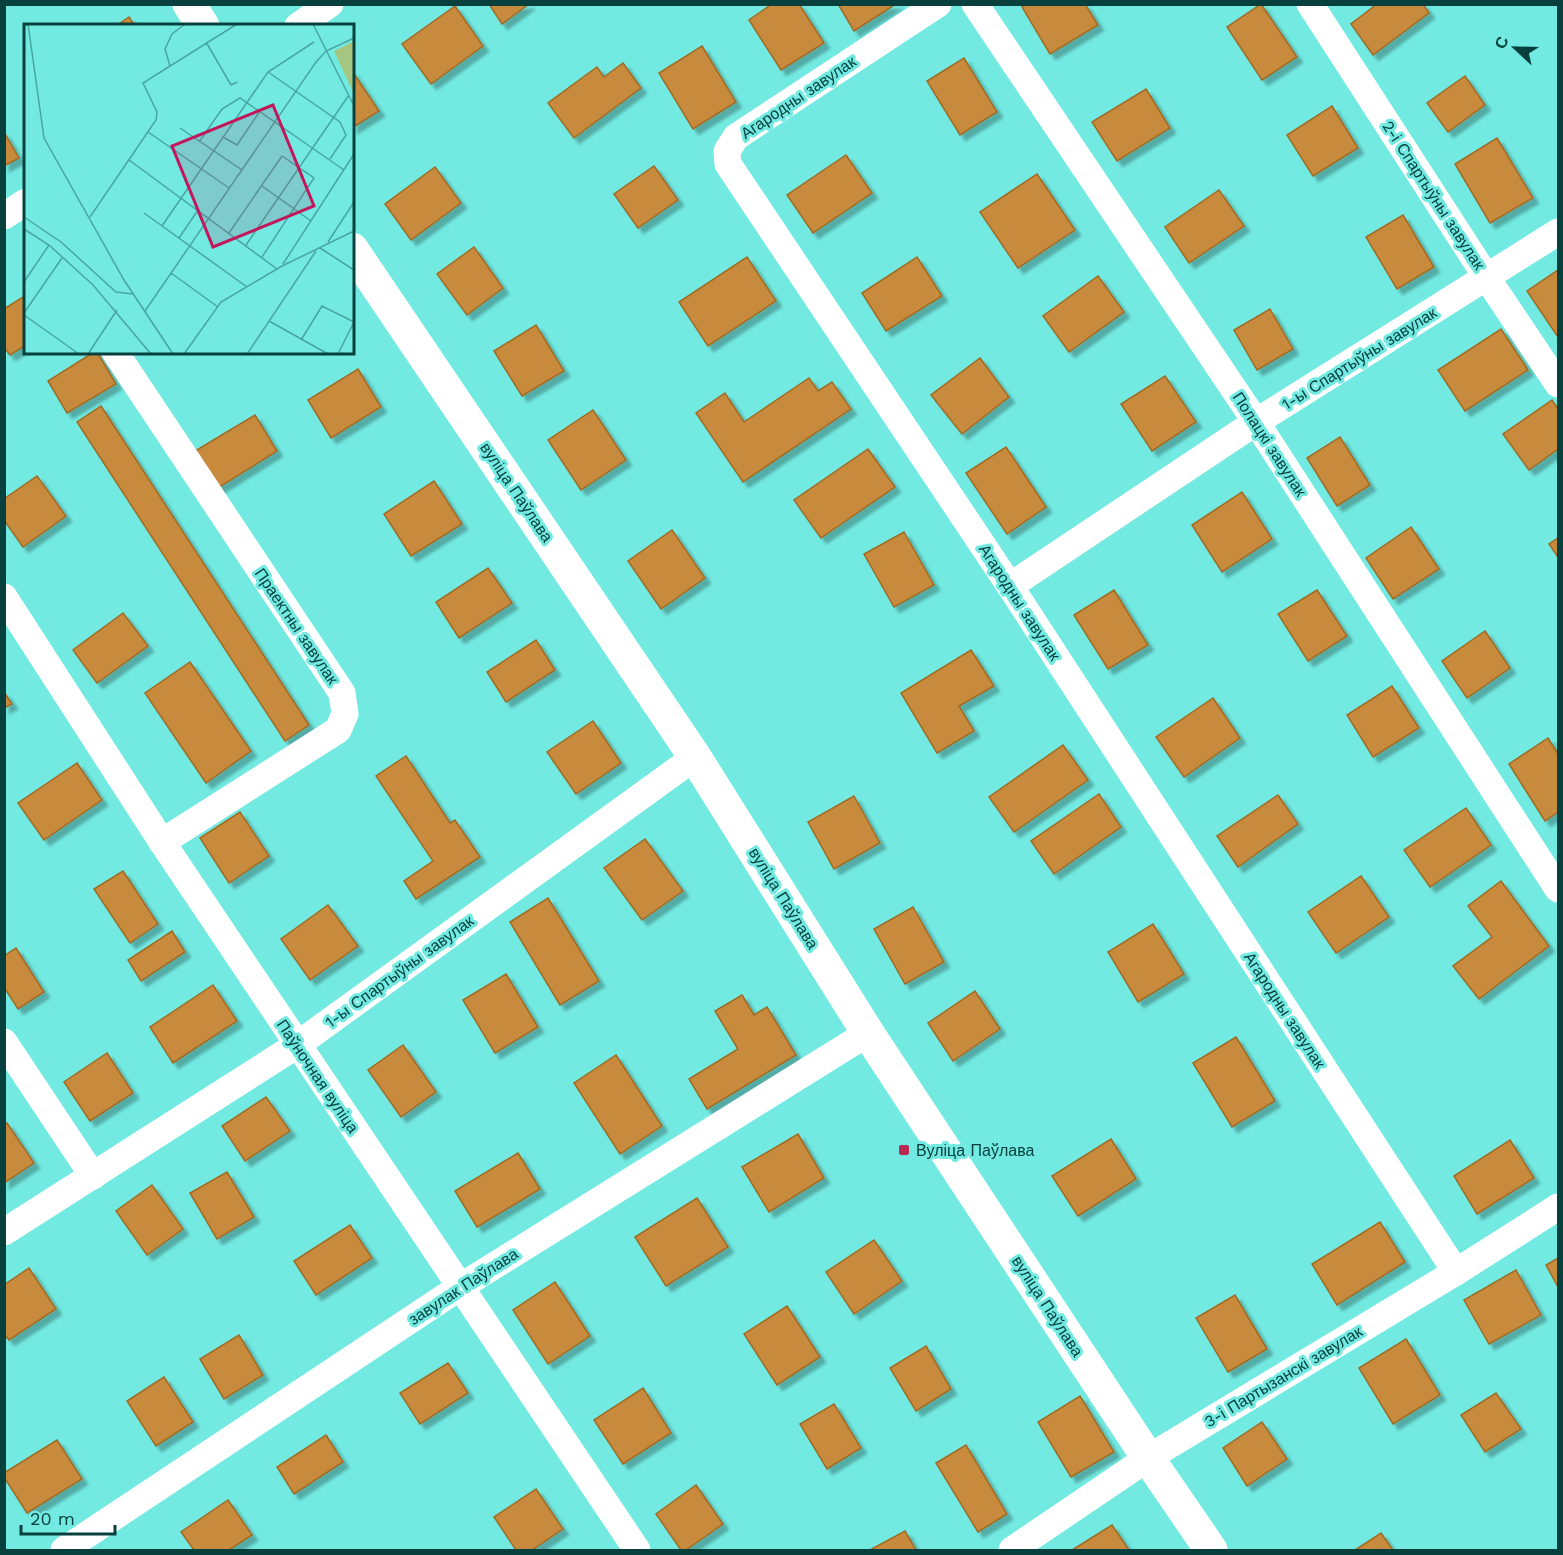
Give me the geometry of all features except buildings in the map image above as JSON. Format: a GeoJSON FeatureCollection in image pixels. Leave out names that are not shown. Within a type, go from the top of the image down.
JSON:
{"type":"FeatureCollection","features":[{"type":"Feature","properties":{"kind":"street"},"geometry":{"type":"LineString","coordinates":[[189,4],[202,24]]}},
{"type":"Feature","properties":{"kind":"street"},"geometry":{"type":"LineString","coordinates":[[301,24],[330,4]]}},
{"type":"Feature","properties":{"kind":"street","name":"Агародны завулак"},"geometry":{"type":"LineString","coordinates":[[938,4],[736,137],[727,151],[728,164],[1010,586],[1456,1272]]}},
{"type":"Feature","properties":{"kind":"street","name":"Полацкі завулак"},"geometry":{"type":"LineString","coordinates":[[975,4],[1256,422],[1558,889]]}},
{"type":"Feature","properties":{"kind":"street","name":"2-і Спартыўны завулак"},"geometry":{"type":"LineString","coordinates":[[1310,4],[1558,384]]}},
{"type":"Feature","properties":{"kind":"street","name":"1-ы Спартыўны завулак"},"geometry":{"type":"LineString","coordinates":[[1010,586],[1256,422],[1558,232]]}},
{"type":"Feature","properties":{"kind":"street","name":"вуліца Паўлава"},"geometry":{"type":"LineString","coordinates":[[354,252],[695,757],[868,1033],[1211,1551]]}},
{"type":"Feature","properties":{"kind":"street","name":"Праектны завулак"},"geometry":{"type":"LineString","coordinates":[[116,354],[342,693],[345,714],[338,730],[162,842]]}},
{"type":"Feature","properties":{"kind":"street","name":"Паўночная вуліца"},"geometry":{"type":"LineString","coordinates":[[4,597],[162,842],[637,1551]]}},
{"type":"Feature","properties":{"kind":"street","name":"1-ы Спартыўны завулак"},"geometry":{"type":"LineString","coordinates":[[4,1232],[297,1045],[695,757]]}},
{"type":"Feature","properties":{"kind":"street","name":"завулак Паўлава"},"geometry":{"type":"LineString","coordinates":[[64,1551],[460,1287],[868,1033]]}},
{"type":"Feature","properties":{"kind":"street"},"geometry":{"type":"LineString","coordinates":[[4,1042],[93,1176]]}},
{"type":"Feature","properties":{"kind":"street","name":"3-і Партызанскі завулак"},"geometry":{"type":"LineString","coordinates":[[1012,1551],[1148,1458],[1456,1272],[1558,1207]]}},
{"type":"Feature","properties":{"kind":"place","name":"Вуліца Паўлава"},"geometry":{"type":"Point","coordinates":[904,1150]}}]}
